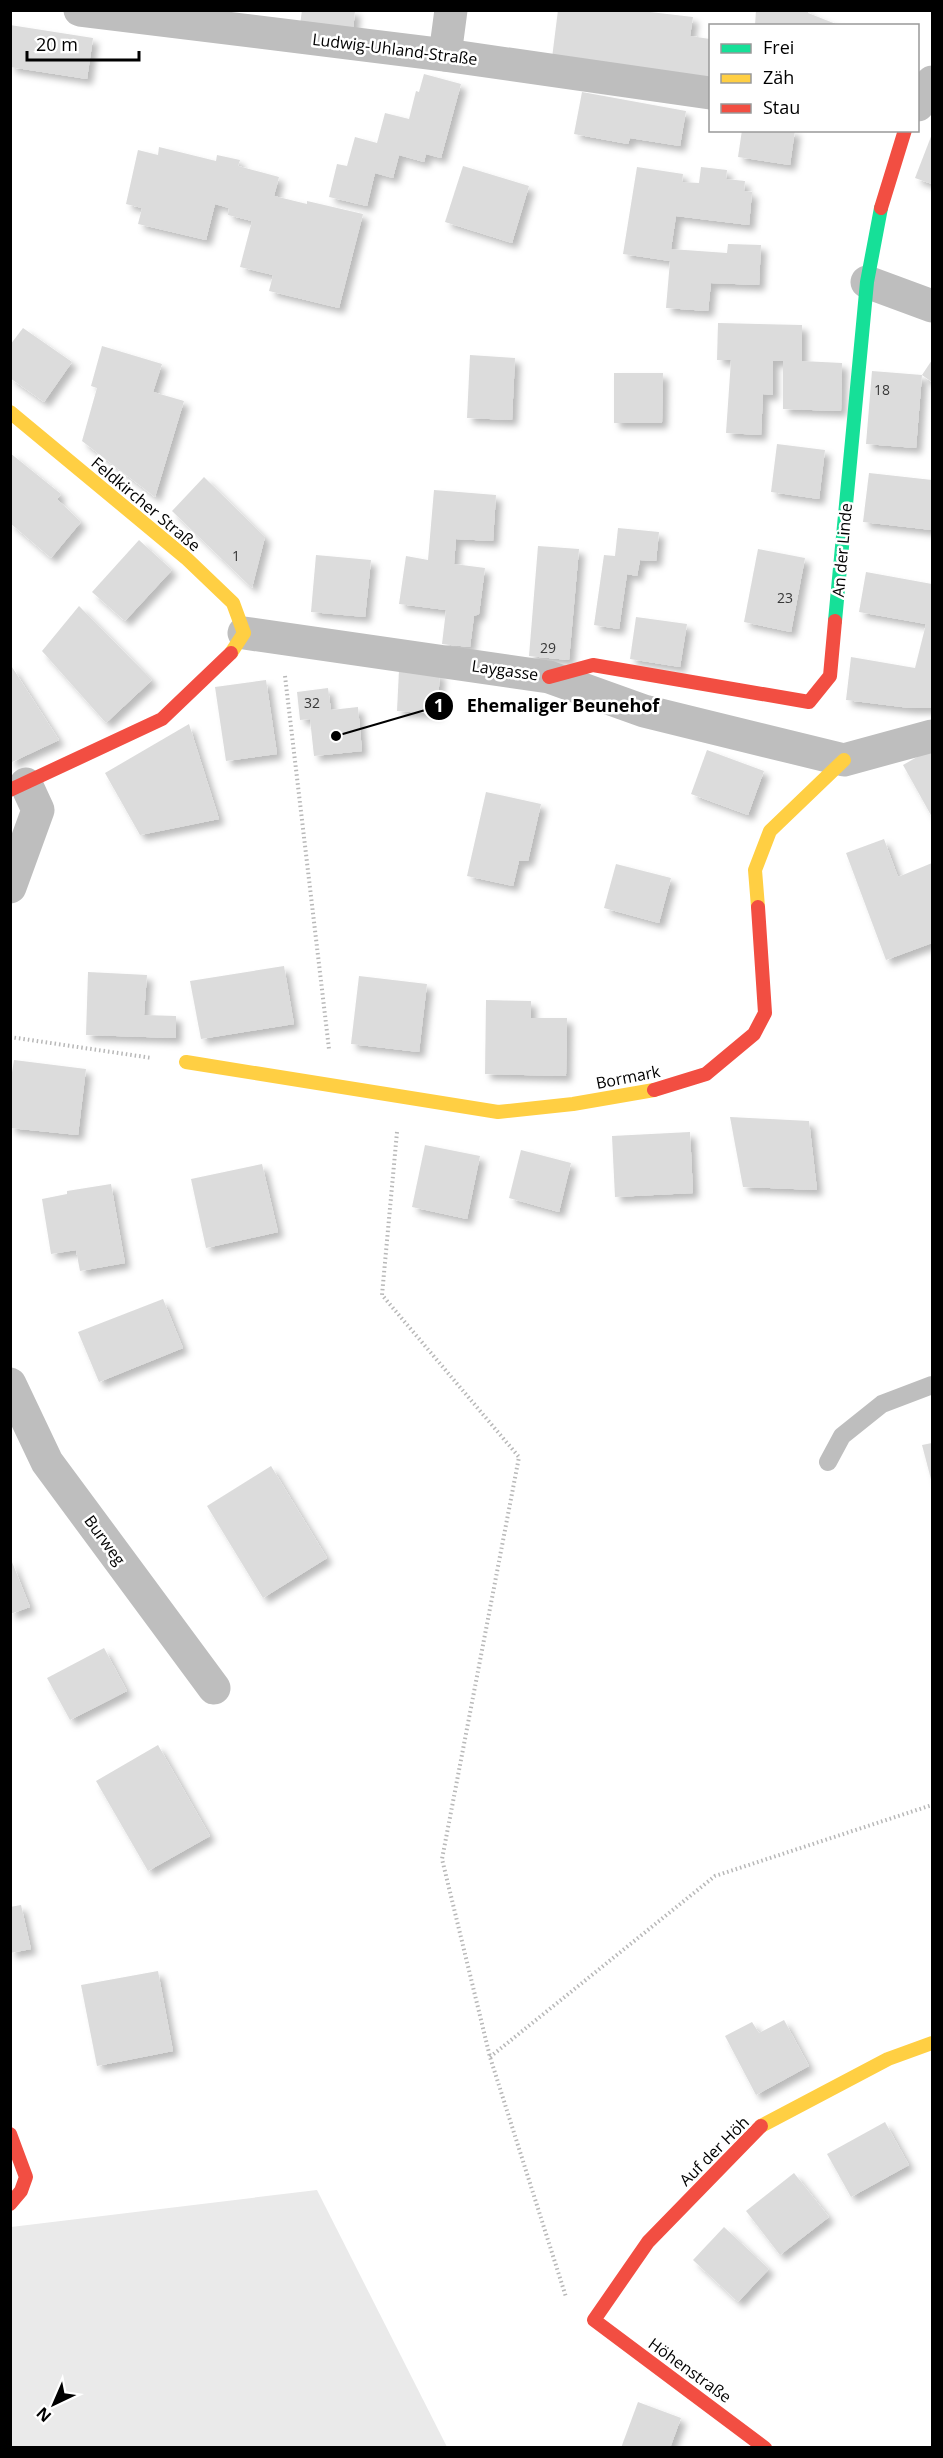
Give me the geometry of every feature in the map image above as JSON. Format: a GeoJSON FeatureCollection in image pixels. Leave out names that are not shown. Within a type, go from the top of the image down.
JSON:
{"type":"FeatureCollection","features":[{"type":"Feature","properties":{"kind":"street","name":"Ludwig-Uhland-Straße"},"geometry":{"type":"LineString","coordinates":[[80,10],[445,55],[709,93]]}},
{"type":"Feature","properties":{"kind":"street"},"geometry":{"type":"LineString","coordinates":[[445,55],[451,10]]}},
{"type":"Feature","properties":{"kind":"street"},"geometry":{"type":"LineString","coordinates":[[919,103],[933,82]]}},
{"type":"Feature","properties":{"kind":"street","name":"An der Linde"},"geometry":{"type":"LineString","coordinates":[[549,677],[593,665],[809,702],[830,676],[867,282],[882,204],[903,132]]}},
{"type":"Feature","properties":{"kind":"street"},"geometry":{"type":"LineString","coordinates":[[867,282],[933,306]]}},
{"type":"Feature","properties":{"kind":"street","name":"Feldkircher Straße"},"geometry":{"type":"LineString","coordinates":[[10,412],[186,558],[233,603],[244,633]]}},
{"type":"Feature","properties":{"kind":"street"},"geometry":{"type":"LineString","coordinates":[[10,887],[38,810],[18,787],[162,719],[227,658],[244,633]]}},
{"type":"Feature","properties":{"kind":"street","name":"Laygasse"},"geometry":{"type":"LineString","coordinates":[[244,633],[549,677],[644,711],[844,760],[933,735]]}},
{"type":"Feature","properties":{"kind":"street","name":"Bormark"},"geometry":{"type":"LineString","coordinates":[[186,1062],[498,1112],[573,1104],[660,1089],[705,1074],[754,1034],[765,1013],[755,870],[770,831],[844,760]]}},
{"type":"Feature","properties":{"kind":"street","name":"Burweg"},"geometry":{"type":"LineString","coordinates":[[10,1384],[47,1462],[214,1688]]}},
{"type":"Feature","properties":{"kind":"street","name":"Auf der Höh"},"geometry":{"type":"LineString","coordinates":[[594,2320],[648,2242],[760,2127],[888,2060],[933,2043]]}},
{"type":"Feature","properties":{"kind":"street"},"geometry":{"type":"LineString","coordinates":[[10,2134],[26,2177],[21,2191],[10,2204]]}},
{"type":"Feature","properties":{"kind":"street","name":"Höhenstraße"},"geometry":{"type":"LineString","coordinates":[[594,2320],[765,2448]]}},
{"type":"Feature","properties":{"kind":"lane"},"geometry":{"type":"LineString","coordinates":[[828,1462],[843,1436],[882,1404],[933,1385]]}},
{"type":"Feature","properties":{"kind":"path"},"geometry":{"type":"LineString","coordinates":[[283,639],[284,673],[333,1084]]}},
{"type":"Feature","properties":{"kind":"path"},"geometry":{"type":"LineString","coordinates":[[10,1037],[186,1062]]}},
{"type":"Feature","properties":{"kind":"path"},"geometry":{"type":"LineString","coordinates":[[400,1097],[382,1295],[519,1457],[441,1859],[490,2057],[567,2301],[594,2320]]}},
{"type":"Feature","properties":{"kind":"path"},"geometry":{"type":"LineString","coordinates":[[490,2057],[715,1876],[933,1805]]}},
{"type":"Feature","properties":{"kind":"shaded area"},"geometry":{"type":"Polygon","coordinates":[[[317,2190],[447,2447],[11,2447],[11,2227],[317,2190]]]}},
{"type":"Feature","properties":{"kind":"building"},"geometry":{"type":"Polygon","coordinates":[[[302,10],[355,10],[353,32],[300,25],[302,10]]]}},
{"type":"Feature","properties":{"kind":"building"},"geometry":{"type":"Polygon","coordinates":[[[558,10],[633,10],[693,17],[690,36],[709,39],[709,80],[552,58],[558,10]]]}},
{"type":"Feature","properties":{"kind":"building"},"geometry":{"type":"Polygon","coordinates":[[[756,10],[809,10],[808,13],[836,24],[755,24],[756,10]]]}},
{"type":"Feature","properties":{"kind":"building"},"geometry":{"type":"Polygon","coordinates":[[[10,25],[93,38],[87,79],[10,67],[10,25]]]}},
{"type":"Feature","properties":{"kind":"building"},"geometry":{"type":"Polygon","coordinates":[[[424,74],[461,84],[441,158],[426,154],[424,162],[399,155],[393,178],[375,173],[367,206],[329,197],[337,164],[347,166],[355,137],[377,143],[385,113],[409,119],[416,91],[419,92],[424,74]]]}},
{"type":"Feature","properties":{"kind":"building"},"geometry":{"type":"Polygon","coordinates":[[[582,92],[686,111],[680,146],[630,138],[628,144],[574,134],[582,92]]]}},
{"type":"Feature","properties":{"kind":"building"},"geometry":{"type":"Polygon","coordinates":[[[742,132],[795,132],[790,165],[738,157],[742,132]]]}},
{"type":"Feature","properties":{"kind":"building"},"geometry":{"type":"Polygon","coordinates":[[[932,134],[932,184],[915,178],[932,134]]]}},
{"type":"Feature","properties":{"kind":"building"},"geometry":{"type":"Polygon","coordinates":[[[159,147],[216,161],[217,155],[240,160],[238,166],[279,177],[274,196],[363,214],[339,308],[269,291],[273,275],[240,267],[252,221],[228,215],[229,208],[215,204],[206,240],[138,224],[142,208],[126,204],[138,150],[158,155],[159,147]]]}},
{"type":"Feature","properties":{"kind":"building"},"geometry":{"type":"Polygon","coordinates":[[[463,166],[529,186],[512,243],[445,222],[463,166]]]}},
{"type":"Feature","properties":{"kind":"building"},"geometry":{"type":"Polygon","coordinates":[[[637,167],[683,174],[682,182],[699,183],[701,167],[727,170],[726,179],[745,181],[744,191],[752,192],[749,225],[676,216],[671,249],[727,253],[728,244],[761,245],[759,285],[711,283],[708,311],[666,308],[670,261],[623,254],[637,167]]]}},
{"type":"Feature","properties":{"kind":"building"},"geometry":{"type":"Polygon","coordinates":[[[718,323],[802,325],[802,361],[842,363],[841,411],[783,409],[783,361],[773,361],[773,395],[763,394],[761,435],[726,433],[731,360],[717,360],[718,323]]]}},
{"type":"Feature","properties":{"kind":"building"},"geometry":{"type":"Polygon","coordinates":[[[23,328],[72,362],[44,402],[10,378],[10,345],[23,328]]]}},
{"type":"Feature","properties":{"kind":"building"},"geometry":{"type":"Polygon","coordinates":[[[102,346],[162,364],[153,392],[184,401],[155,497],[82,441],[97,388],[91,386],[102,346]]]}},
{"type":"Feature","properties":{"kind":"building"},"geometry":{"type":"Polygon","coordinates":[[[470,355],[515,358],[512,420],[467,418],[470,355]]]}},
{"type":"Feature","properties":{"kind":"building"},"geometry":{"type":"Polygon","coordinates":[[[932,360],[932,382],[922,375],[932,360]]]}},
{"type":"Feature","properties":{"kind":"building"},"geometry":{"type":"Polygon","coordinates":[[[872,371],[922,375],[916,448],[866,444],[872,371]]]}},
{"type":"Feature","properties":{"kind":"building"},"geometry":{"type":"Polygon","coordinates":[[[614,373],[663,373],[662,423],[614,423],[614,373]]]}},
{"type":"Feature","properties":{"kind":"building"},"geometry":{"type":"Polygon","coordinates":[[[777,444],[825,450],[819,499],[771,492],[777,444]]]}},
{"type":"Feature","properties":{"kind":"building"},"geometry":{"type":"Polygon","coordinates":[[[10,453],[61,494],[57,499],[81,522],[51,558],[10,523],[10,453]]]}},
{"type":"Feature","properties":{"kind":"building"},"geometry":{"type":"Polygon","coordinates":[[[869,473],[932,480],[932,530],[863,522],[869,473]]]}},
{"type":"Feature","properties":{"kind":"building"},"geometry":{"type":"Polygon","coordinates":[[[204,477],[265,537],[252,588],[172,511],[204,477]]]}},
{"type":"Feature","properties":{"kind":"building"},"geometry":{"type":"Polygon","coordinates":[[[434,490],[496,495],[493,541],[456,539],[454,564],[485,568],[479,614],[474,616],[470,647],[442,644],[446,610],[399,604],[406,556],[428,560],[434,490]]]}},
{"type":"Feature","properties":{"kind":"building"},"geometry":{"type":"Polygon","coordinates":[[[618,528],[659,532],[656,561],[640,560],[637,576],[627,574],[619,629],[594,625],[604,555],[615,556],[618,528]]]}},
{"type":"Feature","properties":{"kind":"building"},"geometry":{"type":"Polygon","coordinates":[[[139,540],[172,570],[125,621],[92,592],[139,540]]]}},
{"type":"Feature","properties":{"kind":"building"},"geometry":{"type":"Polygon","coordinates":[[[538,546],[579,549],[569,660],[529,656],[538,546]]]}},
{"type":"Feature","properties":{"kind":"building"},"geometry":{"type":"Polygon","coordinates":[[[758,549],[805,558],[791,632],[744,622],[758,549]]]}},
{"type":"Feature","properties":{"kind":"building"},"geometry":{"type":"Polygon","coordinates":[[[316,555],[371,560],[365,617],[311,612],[316,555]]]}},
{"type":"Feature","properties":{"kind":"building"},"geometry":{"type":"Polygon","coordinates":[[[866,572],[932,584],[932,708],[910,708],[846,700],[851,657],[915,668],[926,624],[859,612],[866,572]]]}},
{"type":"Feature","properties":{"kind":"building"},"geometry":{"type":"Polygon","coordinates":[[[79,606],[152,680],[106,723],[42,651],[79,606]]]}},
{"type":"Feature","properties":{"kind":"building"},"geometry":{"type":"Polygon","coordinates":[[[636,617],[687,624],[680,667],[630,659],[636,617]]]}},
{"type":"Feature","properties":{"kind":"building"},"geometry":{"type":"Polygon","coordinates":[[[10,664],[59,740],[10,763],[10,664]]]}},
{"type":"Feature","properties":{"kind":"building"},"geometry":{"type":"Polygon","coordinates":[[[399,670],[440,673],[437,714],[397,711],[399,670]]]}},
{"type":"Feature","properties":{"kind":"building"},"geometry":{"type":"Polygon","coordinates":[[[266,680],[277,754],[226,761],[215,687],[266,680]]]}},
{"type":"Feature","properties":{"kind":"building"},"geometry":{"type":"Polygon","coordinates":[[[328,688],[331,710],[358,707],[362,751],[314,756],[310,719],[300,720],[297,692],[328,688]]]}},
{"type":"Feature","properties":{"kind":"building"},"geometry":{"type":"Polygon","coordinates":[[[189,724],[219,819],[140,835],[105,773],[189,724]]]}},
{"type":"Feature","properties":{"kind":"building"},"geometry":{"type":"Polygon","coordinates":[[[931,749],[932,751],[932,817],[903,765],[931,749]]]}},
{"type":"Feature","properties":{"kind":"building"},"geometry":{"type":"Polygon","coordinates":[[[707,750],[764,771],[748,815],[691,794],[707,750]]]}},
{"type":"Feature","properties":{"kind":"building"},"geometry":{"type":"Polygon","coordinates":[[[486,792],[541,804],[528,861],[519,861],[513,886],[467,876],[486,792]]]}},
{"type":"Feature","properties":{"kind":"building"},"geometry":{"type":"Polygon","coordinates":[[[884,839],[898,877],[932,863],[932,943],[886,960],[846,853],[884,839]]]}},
{"type":"Feature","properties":{"kind":"building"},"geometry":{"type":"Polygon","coordinates":[[[616,864],[671,878],[659,923],[604,908],[616,864]]]}},
{"type":"Feature","properties":{"kind":"building"},"geometry":{"type":"Polygon","coordinates":[[[284,966],[294,1024],[201,1039],[190,981],[284,966]]]}},
{"type":"Feature","properties":{"kind":"building"},"geometry":{"type":"Polygon","coordinates":[[[88,972],[147,975],[144,1015],[176,1016],[176,1038],[86,1035],[88,972]]]}},
{"type":"Feature","properties":{"kind":"building"},"geometry":{"type":"Polygon","coordinates":[[[359,976],[427,984],[419,1052],[351,1044],[359,976]]]}},
{"type":"Feature","properties":{"kind":"building"},"geometry":{"type":"Polygon","coordinates":[[[486,1000],[531,1001],[531,1018],[567,1018],[566,1076],[485,1074],[486,1000]]]}},
{"type":"Feature","properties":{"kind":"building"},"geometry":{"type":"Polygon","coordinates":[[[14,1060],[86,1069],[78,1135],[10,1128],[10,1085],[14,1060]]]}},
{"type":"Feature","properties":{"kind":"building"},"geometry":{"type":"Polygon","coordinates":[[[730,1117],[809,1121],[817,1190],[743,1187],[730,1117]]]}},
{"type":"Feature","properties":{"kind":"building"},"geometry":{"type":"Polygon","coordinates":[[[690,1132],[693,1193],[615,1197],[612,1136],[690,1132]]]}},
{"type":"Feature","properties":{"kind":"building"},"geometry":{"type":"Polygon","coordinates":[[[425,1145],[480,1156],[467,1219],[412,1207],[425,1145]]]}},
{"type":"Feature","properties":{"kind":"building"},"geometry":{"type":"Polygon","coordinates":[[[521,1150],[571,1163],[559,1212],[509,1198],[521,1150]]]}},
{"type":"Feature","properties":{"kind":"building"},"geometry":{"type":"Polygon","coordinates":[[[262,1164],[278,1232],[206,1248],[191,1179],[262,1164]]]}},
{"type":"Feature","properties":{"kind":"building"},"geometry":{"type":"Polygon","coordinates":[[[111,1184],[125,1263],[80,1271],[76,1250],[51,1254],[42,1199],[67,1194],[67,1191],[111,1184]]]}},
{"type":"Feature","properties":{"kind":"building"},"geometry":{"type":"Polygon","coordinates":[[[163,1299],[183,1348],[99,1382],[78,1332],[163,1299]]]}},
{"type":"Feature","properties":{"kind":"building"},"geometry":{"type":"Polygon","coordinates":[[[932,1443],[932,1483],[922,1445],[932,1443]]]}},
{"type":"Feature","properties":{"kind":"building"},"geometry":{"type":"Polygon","coordinates":[[[271,1466],[327,1558],[263,1598],[207,1506],[271,1466]]]}},
{"type":"Feature","properties":{"kind":"building"},"geometry":{"type":"Polygon","coordinates":[[[10,1557],[30,1607],[10,1614],[10,1557]]]}},
{"type":"Feature","properties":{"kind":"building"},"geometry":{"type":"Polygon","coordinates":[[[104,1648],[127,1691],[70,1720],[47,1678],[104,1648]]]}},
{"type":"Feature","properties":{"kind":"building"},"geometry":{"type":"Polygon","coordinates":[[[158,1745],[210,1836],[148,1871],[96,1781],[158,1745]]]}},
{"type":"Feature","properties":{"kind":"building"},"geometry":{"type":"Polygon","coordinates":[[[21,1905],[31,1949],[10,1953],[10,1907],[21,1905]]]}},
{"type":"Feature","properties":{"kind":"building"},"geometry":{"type":"Polygon","coordinates":[[[158,1971],[173,2051],[97,2066],[81,1985],[158,1971]]]}},
{"type":"Feature","properties":{"kind":"building"},"geometry":{"type":"Polygon","coordinates":[[[784,2020],[809,2066],[756,2095],[725,2036],[752,2022],[759,2033],[784,2020]]]}},
{"type":"Feature","properties":{"kind":"building"},"geometry":{"type":"Polygon","coordinates":[[[885,2122],[909,2165],[851,2197],[827,2154],[885,2122]]]}},
{"type":"Feature","properties":{"kind":"building"},"geometry":{"type":"Polygon","coordinates":[[[794,2173],[829,2217],[780,2255],[746,2211],[794,2173]]]}},
{"type":"Feature","properties":{"kind":"building"},"geometry":{"type":"Polygon","coordinates":[[[724,2227],[769,2269],[738,2302],[693,2260],[724,2227]]]}},
{"type":"Feature","properties":{"kind":"building"},"geometry":{"type":"Polygon","coordinates":[[[638,2402],[681,2418],[670,2448],[621,2448],[638,2402]]]}},
{"type":"Feature","properties":{"kind":"traffic: fast"},"geometry":{"type":"LineString","coordinates":[[835,621],[867,282],[881,208]]}},
{"type":"Feature","properties":{"kind":"traffic: slow"},"geometry":{"type":"LineString","coordinates":[[10,412],[186,558],[233,603],[244,633],[231,653]]}},
{"type":"Feature","properties":{"kind":"traffic: slow"},"geometry":{"type":"LineString","coordinates":[[758,907],[755,870],[770,831],[844,760]]}},
{"type":"Feature","properties":{"kind":"traffic: slow"},"geometry":{"type":"LineString","coordinates":[[186,1062],[498,1112],[573,1104],[654,1090]]}},
{"type":"Feature","properties":{"kind":"traffic: slow"},"geometry":{"type":"LineString","coordinates":[[761,2126],[888,2059],[932,2043]]}},
{"type":"Feature","properties":{"kind":"traffic: jam"},"geometry":{"type":"LineString","coordinates":[[881,208],[904,132]]}},
{"type":"Feature","properties":{"kind":"traffic: jam"},"geometry":{"type":"LineString","coordinates":[[549,677],[593,665],[809,702],[830,676],[835,621]]}},
{"type":"Feature","properties":{"kind":"traffic: jam"},"geometry":{"type":"LineString","coordinates":[[10,790],[162,719],[231,653]]}},
{"type":"Feature","properties":{"kind":"traffic: jam"},"geometry":{"type":"LineString","coordinates":[[654,1090],[706,1074],[754,1034],[765,1013],[758,907]]}},
{"type":"Feature","properties":{"kind":"traffic: jam"},"geometry":{"type":"LineString","coordinates":[[761,2126],[648,2242],[594,2320],[765,2448]]}},
{"type":"Feature","properties":{"kind":"traffic: jam"},"geometry":{"type":"LineString","coordinates":[[10,2134],[26,2177],[21,2191],[10,2204]]}},
{"type":"Feature","properties":{"kind":"place","name":"Ehemaliger Beunehof"},"geometry":{"type":"Point","coordinates":[336,736]}}]}
